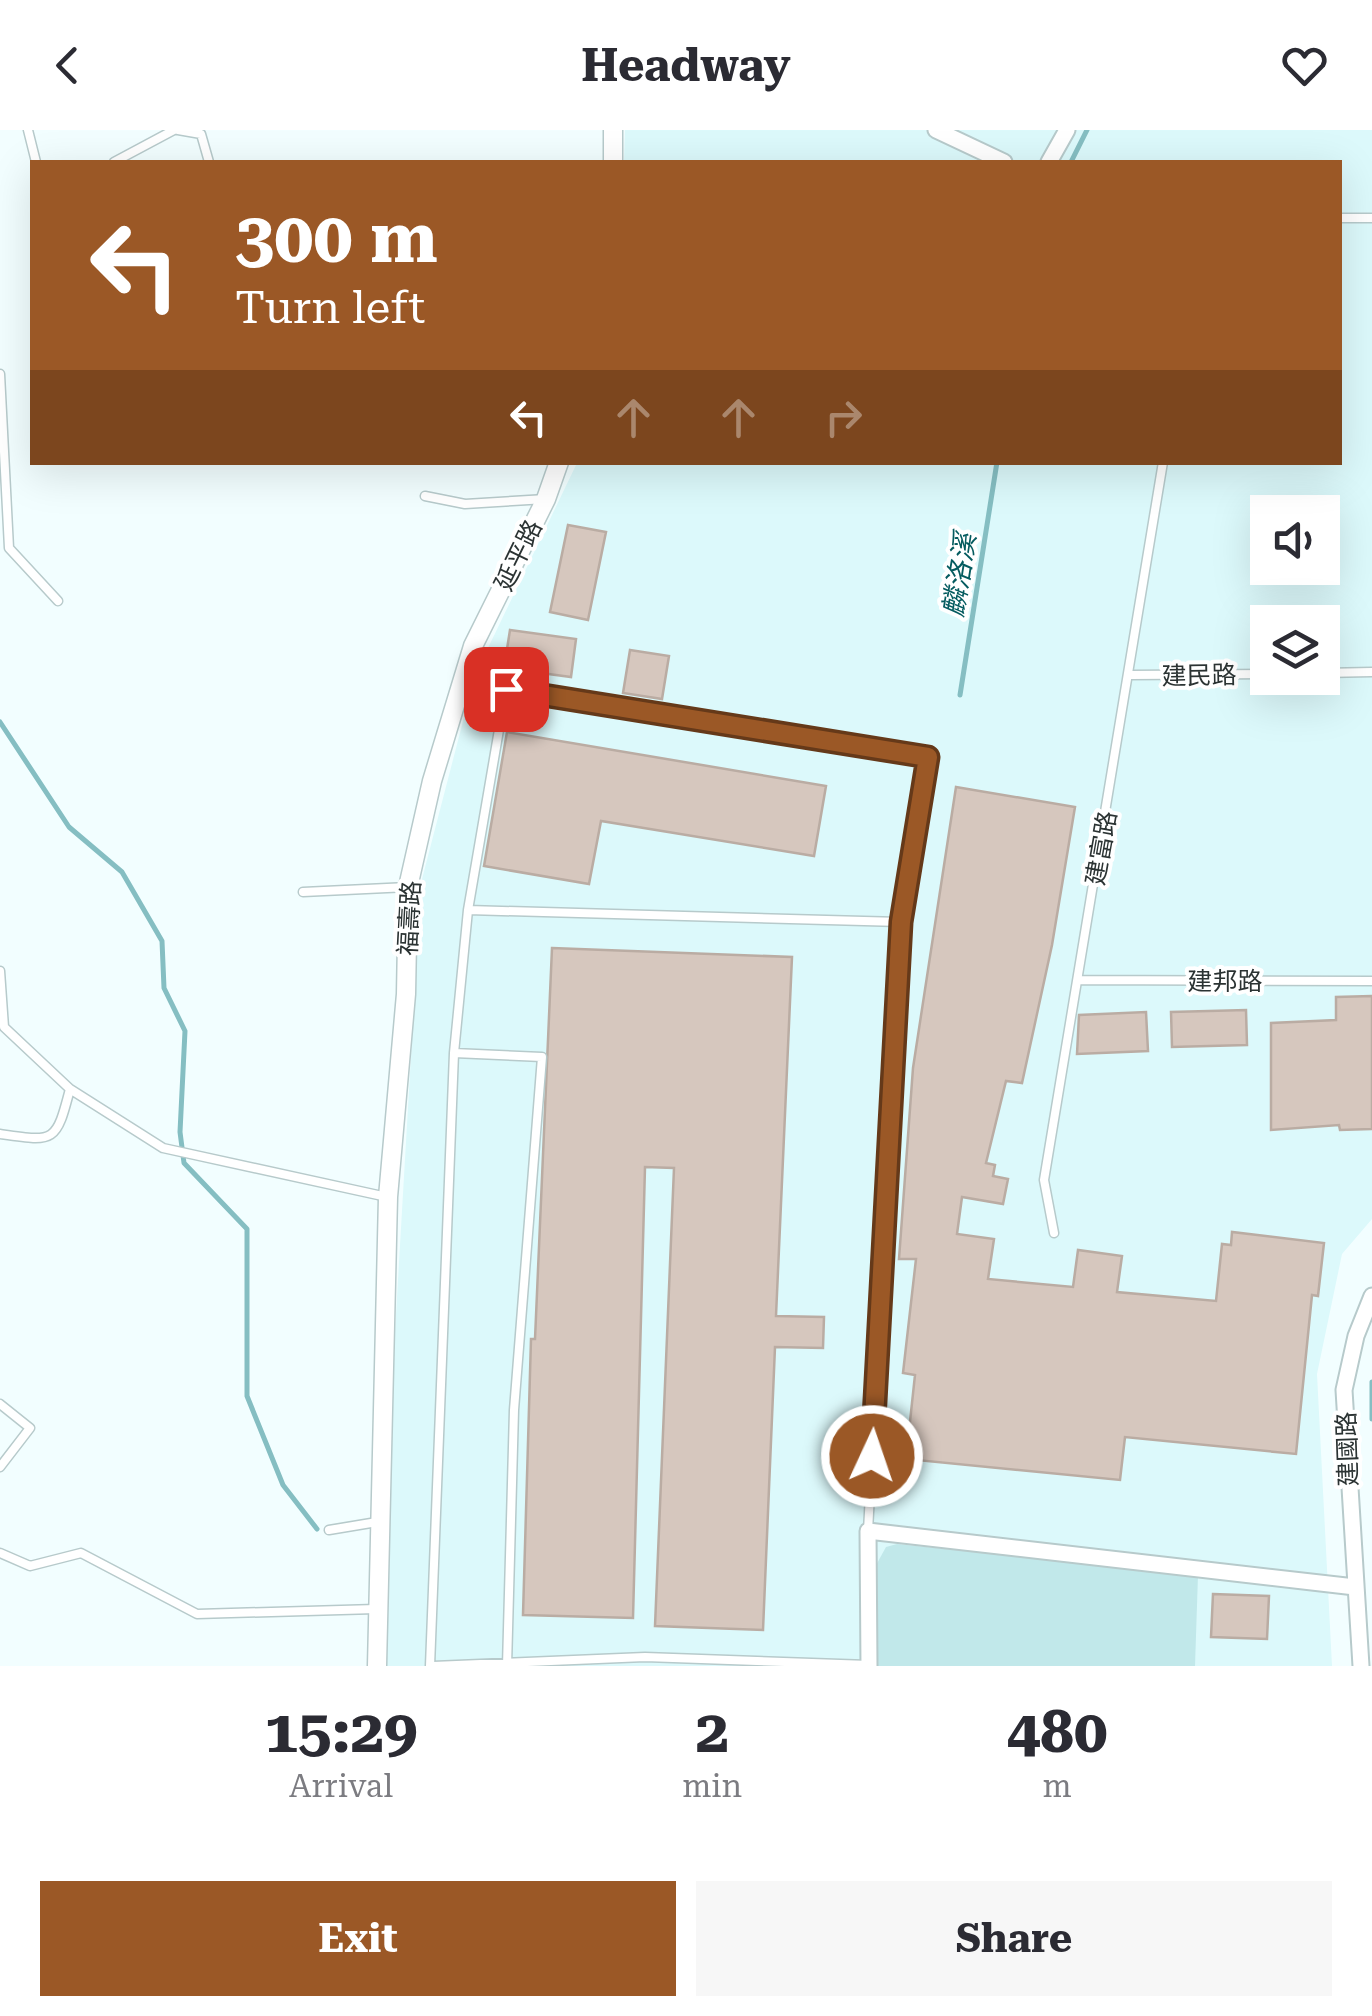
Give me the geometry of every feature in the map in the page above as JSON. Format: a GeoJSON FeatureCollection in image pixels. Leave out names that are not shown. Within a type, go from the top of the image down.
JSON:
{"type":"FeatureCollection","features":[{"type":"Feature","properties":{"kind":"street"},"geometry":{"type":"LineString","coordinates":[[613,130],[614,160]]}},
{"type":"Feature","properties":{"kind":"street"},"geometry":{"type":"LineString","coordinates":[[936,130],[1000,160]]}},
{"type":"Feature","properties":{"kind":"street"},"geometry":{"type":"LineString","coordinates":[[1050,160],[1067,130]]}},
{"type":"Feature","properties":{"kind":"street","name":"延平路"},"geometry":{"type":"LineString","coordinates":[[473,646],[546,499],[558,465]]}},
{"type":"Feature","properties":{"kind":"street","name":"福壽路"},"geometry":{"type":"LineString","coordinates":[[376,1666],[388,1197],[406,994],[408,887],[432,781],[473,646]]}},
{"type":"Feature","properties":{"kind":"street","name":"建國路"},"geometry":{"type":"LineString","coordinates":[[1361,1666],[1344,1390],[1356,1336],[1372,1296]]}},
{"type":"Feature","properties":{"kind":"street"},"geometry":{"type":"LineString","coordinates":[[869,1666],[868,1531],[1354,1587]]}},
{"type":"Feature","properties":{"kind":"lane"},"geometry":{"type":"LineString","coordinates":[[28,130],[36,160]]}},
{"type":"Feature","properties":{"kind":"lane"},"geometry":{"type":"LineString","coordinates":[[118,160],[176,130],[201,134],[208,160]]}},
{"type":"Feature","properties":{"kind":"lane"},"geometry":{"type":"LineString","coordinates":[[1342,218],[1372,218]]}},
{"type":"Feature","properties":{"kind":"lane"},"geometry":{"type":"LineString","coordinates":[[0,374],[9,548],[58,601]]}},
{"type":"Feature","properties":{"kind":"lane","name":"建富路"},"geometry":{"type":"LineString","coordinates":[[1054,1233],[1044,1180],[1132,676],[1163,465]]}},
{"type":"Feature","properties":{"kind":"lane"},"geometry":{"type":"LineString","coordinates":[[425,496],[465,504],[546,499]]}},
{"type":"Feature","properties":{"kind":"lane"},"geometry":{"type":"LineString","coordinates":[[1340,673],[1372,672]]}},
{"type":"Feature","properties":{"kind":"lane","name":"建民路"},"geometry":{"type":"LineString","coordinates":[[1132,676],[1250,674]]}},
{"type":"Feature","properties":{"kind":"lane"},"geometry":{"type":"LineString","coordinates":[[868,1531],[901,922],[928,757],[506,689],[468,910],[454,1052],[432,1666],[645,1661],[869,1666]]}},
{"type":"Feature","properties":{"kind":"lane"},"geometry":{"type":"LineString","coordinates":[[303,892],[408,887]]}},
{"type":"Feature","properties":{"kind":"lane"},"geometry":{"type":"LineString","coordinates":[[468,910],[901,922]]}},
{"type":"Feature","properties":{"kind":"lane"},"geometry":{"type":"LineString","coordinates":[[0,971],[4,1027],[70,1089],[163,1148],[388,1197]]}},
{"type":"Feature","properties":{"kind":"lane","name":"建邦路"},"geometry":{"type":"LineString","coordinates":[[1078,980],[1372,981]]}},
{"type":"Feature","properties":{"kind":"lane"},"geometry":{"type":"LineString","coordinates":[[454,1052],[542,1057],[514,1410],[507,1664]]}},
{"type":"Feature","properties":{"kind":"lane"},"geometry":{"type":"LineString","coordinates":[[0,1134],[41,1140],[52,1137],[59,1130],[70,1089]]}},
{"type":"Feature","properties":{"kind":"lane"},"geometry":{"type":"LineString","coordinates":[[0,1404],[30,1428],[0,1467]]}},
{"type":"Feature","properties":{"kind":"lane"},"geometry":{"type":"LineString","coordinates":[[328,1530],[377,1522]]}},
{"type":"Feature","properties":{"kind":"lane"},"geometry":{"type":"LineString","coordinates":[[0,1553],[30,1566],[81,1553],[197,1614],[376,1609]]}},
{"type":"Feature","properties":{"kind":"shaded area"},"geometry":{"type":"Polygon","coordinates":[[[625,130],[1372,130],[1372,1219],[1342,1254],[1317,1374],[1332,1666],[386,1666],[390,1418],[421,883],[475,675],[576,465],[1342,465],[1342,160],[624,160],[625,130]]]}},
{"type":"Feature","properties":{"kind":"shaded area"},"geometry":{"type":"Polygon","coordinates":[[[897,1544],[1198,1575],[1195,1666],[875,1666],[875,1567],[886,1547],[897,1544]]]}},
{"type":"Feature","properties":{"kind":"building"},"geometry":{"type":"Polygon","coordinates":[[[568,525],[606,532],[588,620],[550,612],[568,525]]]}},
{"type":"Feature","properties":{"kind":"building"},"geometry":{"type":"Polygon","coordinates":[[[510,630],[576,639],[571,677],[504,668],[510,630]]]}},
{"type":"Feature","properties":{"kind":"building"},"geometry":{"type":"Polygon","coordinates":[[[630,650],[669,656],[662,699],[623,693],[630,650]]]}},
{"type":"Feature","properties":{"kind":"building"},"geometry":{"type":"Polygon","coordinates":[[[507,732],[826,786],[814,856],[601,821],[589,884],[484,866],[507,732]]]}},
{"type":"Feature","properties":{"kind":"building"},"geometry":{"type":"Polygon","coordinates":[[[956,787],[1075,807],[1052,945],[1022,1083],[1006,1081],[986,1163],[995,1165],[993,1176],[1008,1179],[1003,1204],[962,1197],[957,1234],[994,1239],[988,1279],[1073,1287],[1078,1250],[1122,1256],[1117,1292],[1216,1301],[1222,1244],[1231,1245],[1232,1232],[1324,1243],[1318,1296],[1312,1295],[1296,1454],[1125,1437],[1120,1480],[906,1459],[915,1375],[903,1373],[916,1259],[899,1259],[913,1068],[956,787]]]}},
{"type":"Feature","properties":{"kind":"building"},"geometry":{"type":"Polygon","coordinates":[[[552,948],[792,957],[776,1316],[824,1317],[823,1348],[775,1347],[763,1630],[655,1626],[674,1168],[645,1167],[633,1618],[523,1615],[531,1339],[535,1339],[552,948]]]}},
{"type":"Feature","properties":{"kind":"building"},"geometry":{"type":"Polygon","coordinates":[[[1372,996],[1372,1129],[1340,1130],[1339,1125],[1271,1130],[1271,1023],[1336,1020],[1336,997],[1372,996]]]}},
{"type":"Feature","properties":{"kind":"building"},"geometry":{"type":"Polygon","coordinates":[[[1246,1010],[1247,1045],[1172,1047],[1171,1012],[1246,1010]]]}},
{"type":"Feature","properties":{"kind":"building"},"geometry":{"type":"Polygon","coordinates":[[[1146,1012],[1148,1051],[1077,1054],[1079,1015],[1146,1012]]]}},
{"type":"Feature","properties":{"kind":"building"},"geometry":{"type":"Polygon","coordinates":[[[1213,1594],[1269,1596],[1267,1639],[1211,1637],[1213,1594]]]}},
{"type":"Feature","properties":{"kind":"waterway","name":"麟洛溪"},"geometry":{"type":"LineString","coordinates":[[1072,160],[1087,130]]}},
{"type":"Feature","properties":{"kind":"waterway","name":"麟洛溪"},"geometry":{"type":"LineString","coordinates":[[960,695],[997,465]]}},
{"type":"Feature","properties":{"kind":"waterway"},"geometry":{"type":"LineString","coordinates":[[0,722],[69,827],[122,872],[162,941],[164,988],[185,1031],[180,1132],[184,1163],[247,1229],[247,1396],[283,1485],[317,1529]]}},
{"type":"Feature","properties":{"kind":"waterway"},"geometry":{"type":"LineString","coordinates":[[1372,1382],[1372,1419]]}},
{"type":"Feature","properties":{"kind":"route"},"geometry":{"type":"LineString","coordinates":[[506,689],[928,757],[901,922],[872,1456]]}}]}
